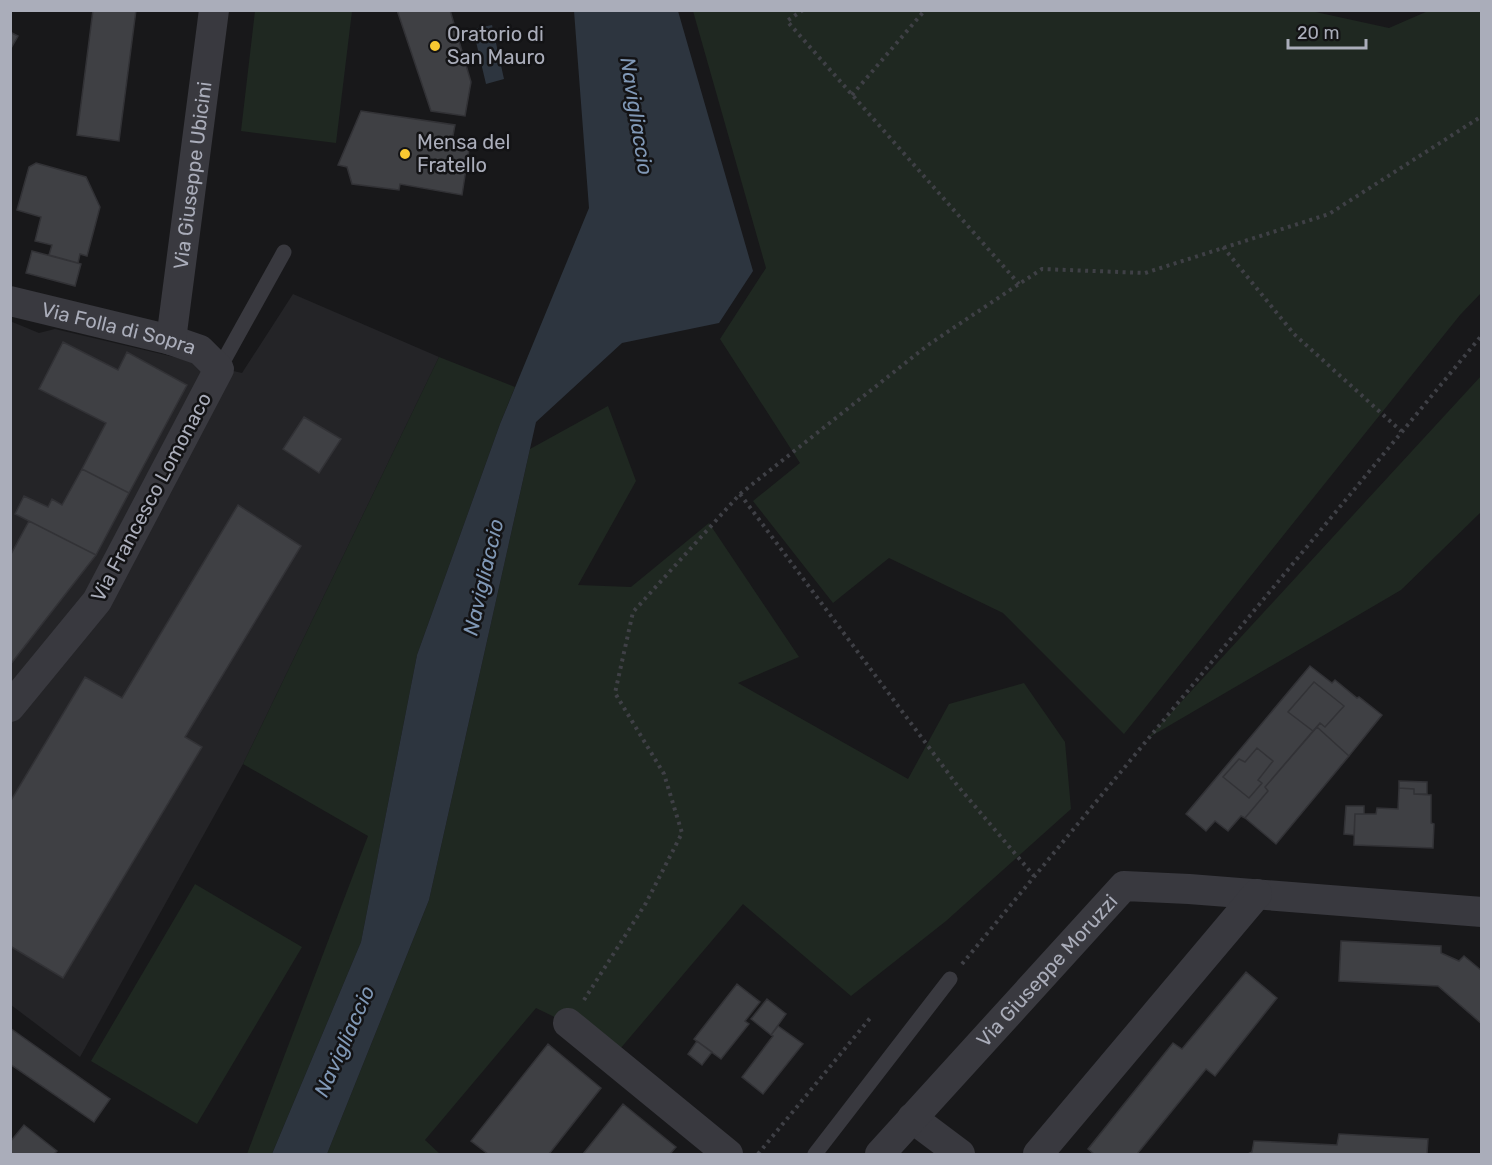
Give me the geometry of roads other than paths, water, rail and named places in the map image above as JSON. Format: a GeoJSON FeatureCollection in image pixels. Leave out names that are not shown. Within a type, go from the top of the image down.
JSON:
{"type":"FeatureCollection","features":[{"type":"Feature","properties":{"kind":"street","name":"Via Giuseppe Ubicini"},"geometry":{"type":"LineString","coordinates":[[171,340],[214,10]]}},
{"type":"Feature","properties":{"kind":"street","name":"Via Folla di Sopra"},"geometry":{"type":"LineString","coordinates":[[10,301],[171,340],[200,350],[219,369]]}},
{"type":"Feature","properties":{"kind":"street","name":"Via Francesco Lomonaco"},"geometry":{"type":"LineString","coordinates":[[10,707],[97,601],[219,369]]}},
{"type":"Feature","properties":{"kind":"street","name":"Via Giuseppe Moruzzi"},"geometry":{"type":"LineString","coordinates":[[880,1155],[1124,886],[1482,912]]}},
{"type":"Feature","properties":{"kind":"street"},"geometry":{"type":"LineString","coordinates":[[1038,1155],[1257,894]]}},
{"type":"Feature","properties":{"kind":"street"},"geometry":{"type":"LineString","coordinates":[[568,1023],[728,1155]]}},
{"type":"Feature","properties":{"kind":"street"},"geometry":{"type":"LineString","coordinates":[[912,1118],[960,1155]]}},
{"type":"Feature","properties":{"kind":"lane"},"geometry":{"type":"LineString","coordinates":[[219,369],[284,252]]}},
{"type":"Feature","properties":{"kind":"lane"},"geometry":{"type":"LineString","coordinates":[[815,1155],[950,979]]}},
{"type":"Feature","properties":{"kind":"water","name":"Navigliaccio"},"geometry":{"type":"Polygon","coordinates":[[[574,11],[678,11],[753,271],[719,323],[622,343],[536,422],[429,900],[327,1154],[272,1154],[361,942],[417,655],[500,424],[589,208],[574,11]]]}},
{"type":"Feature","properties":{"kind":"water"},"geometry":{"type":"Polygon","coordinates":[[[492,25],[504,79],[486,84],[473,29],[492,25]]]}},
{"type":"Feature","properties":{"kind":"place","name":"Oratorio di San Mauro"},"geometry":{"type":"Point","coordinates":[435,46]}},
{"type":"Feature","properties":{"kind":"place","name":"Mensa del Fratello"},"geometry":{"type":"Point","coordinates":[405,154]}}]}
